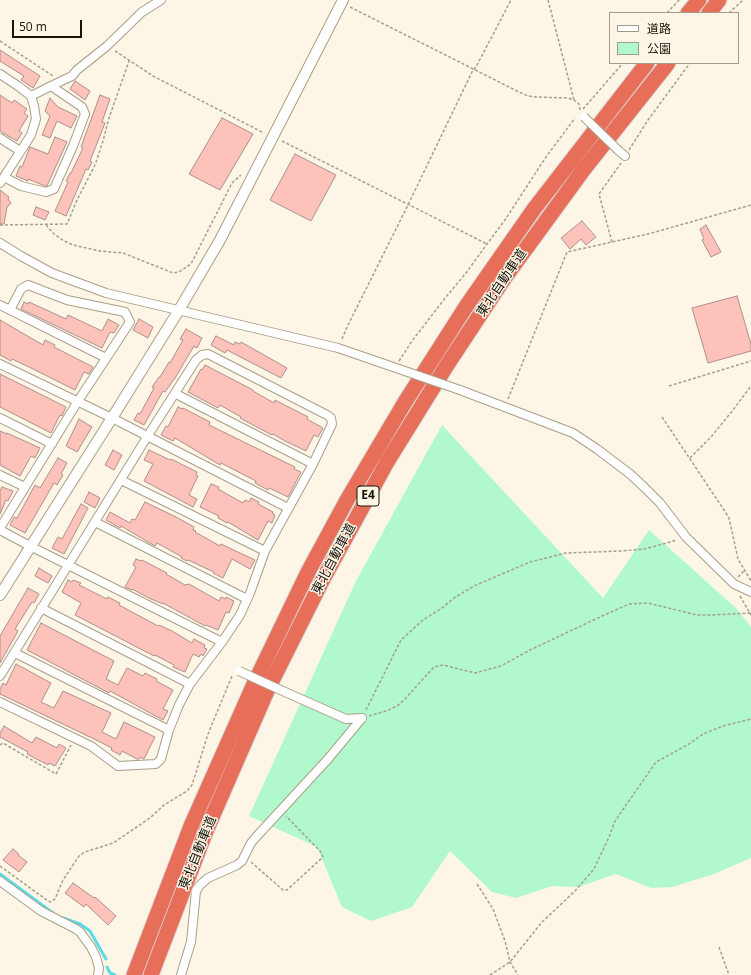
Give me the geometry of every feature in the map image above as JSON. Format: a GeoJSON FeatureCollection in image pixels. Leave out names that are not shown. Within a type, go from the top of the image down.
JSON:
{"type":"FeatureCollection","features":[{"type":"Feature","properties":{"kind":"highway"},"geometry":{"type":"LineString","coordinates":[[689,12],[699,0]]}},
{"type":"Feature","properties":{"kind":"highway"},"geometry":{"type":"LineString","coordinates":[[710,12],[719,0]]}},
{"type":"Feature","properties":{"kind":"highway","name":"東北自動車道"},"geometry":{"type":"LineString","coordinates":[[134,975],[191,826],[244,705],[308,572],[347,500],[405,402],[467,305],[539,202],[646,64]]}},
{"type":"Feature","properties":{"kind":"highway","name":"東北自動車道"},"geometry":{"type":"LineString","coordinates":[[151,975],[206,831],[267,692],[322,581],[387,462],[447,365],[503,280],[580,176],[667,64]]}},
{"type":"Feature","properties":{"kind":"street"},"geometry":{"type":"LineString","coordinates":[[31,96],[72,76],[107,46],[142,12],[161,0]]}},
{"type":"Feature","properties":{"kind":"street"},"geometry":{"type":"LineString","coordinates":[[0,595],[179,310],[220,240],[273,137],[339,1]]}},
{"type":"Feature","properties":{"kind":"street"},"geometry":{"type":"LineString","coordinates":[[0,74],[31,96],[36,119],[31,135],[2,180],[46,192],[54,189],[85,114],[82,107],[51,86]]}},
{"type":"Feature","properties":{"kind":"street"},"geometry":{"type":"LineString","coordinates":[[580,117],[625,156]]}},
{"type":"Feature","properties":{"kind":"street"},"geometry":{"type":"LineString","coordinates":[[0,138],[20,151]]}},
{"type":"Feature","properties":{"kind":"street"},"geometry":{"type":"LineString","coordinates":[[0,243],[52,273],[106,293],[338,348],[505,406],[573,433],[597,449],[644,487],[660,503],[686,537],[734,584],[751,592]]}},
{"type":"Feature","properties":{"kind":"street"},"geometry":{"type":"LineString","coordinates":[[10,310],[21,289],[28,285],[67,300],[125,312],[130,322],[78,401],[0,529],[30,546],[222,642]]}},
{"type":"Feature","properties":{"kind":"street"},"geometry":{"type":"LineString","coordinates":[[0,305],[106,358]]}},
{"type":"Feature","properties":{"kind":"street"},"geometry":{"type":"LineString","coordinates":[[0,676],[147,437],[176,394],[196,360],[202,355],[208,354],[331,418],[332,424],[313,464],[265,551],[240,615],[222,642],[190,684],[179,705],[169,730],[161,759],[156,764],[119,767],[91,746],[0,702]]}},
{"type":"Feature","properties":{"kind":"street"},"geometry":{"type":"LineString","coordinates":[[0,364],[78,401],[288,508]]}},
{"type":"Feature","properties":{"kind":"street"},"geometry":{"type":"LineString","coordinates":[[176,394],[313,464]]}},
{"type":"Feature","properties":{"kind":"street"},"geometry":{"type":"LineString","coordinates":[[0,418],[52,444]]}},
{"type":"Feature","properties":{"kind":"street"},"geometry":{"type":"LineString","coordinates":[[0,475],[25,487]]}},
{"type":"Feature","properties":{"kind":"street"},"geometry":{"type":"LineString","coordinates":[[121,480],[265,551]]}},
{"type":"Feature","properties":{"kind":"street"},"geometry":{"type":"LineString","coordinates":[[95,522],[247,599]]}},
{"type":"Feature","properties":{"kind":"street"},"geometry":{"type":"LineString","coordinates":[[41,608],[190,684]]}},
{"type":"Feature","properties":{"kind":"street"},"geometry":{"type":"LineString","coordinates":[[15,653],[169,730]]}},
{"type":"Feature","properties":{"kind":"street"},"geometry":{"type":"LineString","coordinates":[[239,671],[346,719],[362,718]]}},
{"type":"Feature","properties":{"kind":"street"},"geometry":{"type":"LineString","coordinates":[[181,975],[191,942],[196,891],[203,881],[217,873],[237,865],[243,859],[251,843],[328,759],[362,718]]}},
{"type":"Feature","properties":{"kind":"street"},"geometry":{"type":"LineString","coordinates":[[0,881],[41,911],[80,932],[96,957],[99,968],[98,975]]}},
{"type":"Feature","properties":{"kind":"path"},"geometry":{"type":"LineString","coordinates":[[338,348],[474,70],[510,0]]}},
{"type":"Feature","properties":{"kind":"path"},"geometry":{"type":"LineString","coordinates":[[548,0],[574,100]]}},
{"type":"Feature","properties":{"kind":"path"},"geometry":{"type":"LineString","coordinates":[[668,12],[678,0]]}},
{"type":"Feature","properties":{"kind":"path"},"geometry":{"type":"LineString","coordinates":[[730,12],[743,0]]}},
{"type":"Feature","properties":{"kind":"path"},"geometry":{"type":"LineString","coordinates":[[339,1],[528,96],[568,98],[574,100],[579,104],[580,112],[622,64]]}},
{"type":"Feature","properties":{"kind":"path"},"geometry":{"type":"LineString","coordinates":[[0,42],[61,81]]}},
{"type":"Feature","properties":{"kind":"path"},"geometry":{"type":"LineString","coordinates":[[107,46],[153,76],[488,244]]}},
{"type":"Feature","properties":{"kind":"path"},"geometry":{"type":"LineString","coordinates":[[0,225],[67,224],[77,200],[95,165],[104,141],[109,118],[129,61]]}},
{"type":"Feature","properties":{"kind":"path"},"geometry":{"type":"LineString","coordinates":[[612,243],[599,194],[648,120],[689,64]]}},
{"type":"Feature","properties":{"kind":"path"},"geometry":{"type":"LineString","coordinates":[[397,368],[412,341],[488,244],[546,157],[580,117]]}},
{"type":"Feature","properties":{"kind":"path"},"geometry":{"type":"LineString","coordinates":[[46,225],[54,234],[73,245],[100,251],[123,253],[173,272],[178,272],[191,264],[232,183],[244,174]]}},
{"type":"Feature","properties":{"kind":"path"},"geometry":{"type":"LineString","coordinates":[[505,406],[567,252],[648,234],[751,205]]}},
{"type":"Feature","properties":{"kind":"path"},"geometry":{"type":"LineString","coordinates":[[669,386],[751,361]]}},
{"type":"Feature","properties":{"kind":"path"},"geometry":{"type":"LineString","coordinates":[[690,458],[720,426],[751,386]]}},
{"type":"Feature","properties":{"kind":"path"},"geometry":{"type":"LineString","coordinates":[[662,417],[720,501],[729,518],[738,559],[751,581]]}},
{"type":"Feature","properties":{"kind":"path"},"geometry":{"type":"LineString","coordinates":[[362,718],[401,640],[423,620],[474,586],[530,562],[566,553],[645,549],[686,537]]}},
{"type":"Feature","properties":{"kind":"path"},"geometry":{"type":"LineString","coordinates":[[362,718],[397,706],[434,667],[443,665],[475,673],[501,666],[530,650],[629,604],[648,603],[697,614],[711,615],[751,613]]}},
{"type":"Feature","properties":{"kind":"path"},"geometry":{"type":"LineString","coordinates":[[0,866],[48,901],[53,901],[63,880],[79,856],[85,852],[113,842],[122,837],[150,818],[164,804],[185,792],[190,787],[199,765],[208,734],[233,672],[239,671]]}},
{"type":"Feature","properties":{"kind":"path"},"geometry":{"type":"LineString","coordinates":[[490,975],[510,962],[542,922],[575,891],[594,869],[615,821],[656,762],[689,744],[703,734],[723,726],[751,719]]}},
{"type":"Feature","properties":{"kind":"path"},"geometry":{"type":"LineString","coordinates":[[0,745],[3,743],[56,774],[75,738]]}},
{"type":"Feature","properties":{"kind":"path"},"geometry":{"type":"LineString","coordinates":[[243,859],[252,863],[283,890],[287,890],[323,857],[321,852],[280,810]]}},
{"type":"Feature","properties":{"kind":"path"},"geometry":{"type":"LineString","coordinates":[[477,884],[493,909],[505,941],[510,962],[518,975]]}},
{"type":"Feature","properties":{"kind":"path"},"geometry":{"type":"LineString","coordinates":[[719,947],[729,975]]}},
{"type":"Feature","properties":{"kind":"green space"},"geometry":{"type":"Polygon","coordinates":[[[442,425],[603,598],[649,530],[737,609],[751,627],[751,858],[714,874],[672,887],[651,888],[616,874],[578,887],[552,886],[516,898],[492,892],[450,851],[412,907],[371,921],[342,907],[317,847],[249,816],[356,581],[442,425]]]}},
{"type":"Feature","properties":{"kind":"building"},"geometry":{"type":"Polygon","coordinates":[[[0,50],[40,76],[33,88],[21,80],[24,76],[0,61],[0,50]]]}},
{"type":"Feature","properties":{"kind":"building"},"geometry":{"type":"Polygon","coordinates":[[[75,81],[90,91],[85,100],[70,89],[75,81]]]}},
{"type":"Feature","properties":{"kind":"building"},"geometry":{"type":"Polygon","coordinates":[[[0,95],[12,103],[14,100],[27,109],[24,113],[28,116],[19,131],[22,133],[17,141],[0,131],[0,95]]]}},
{"type":"Feature","properties":{"kind":"building"},"geometry":{"type":"Polygon","coordinates":[[[100,95],[110,99],[102,122],[105,123],[90,161],[92,162],[88,170],[86,169],[66,216],[55,211],[68,182],[66,181],[83,148],[81,147],[100,95]]]}},
{"type":"Feature","properties":{"kind":"building"},"geometry":{"type":"Polygon","coordinates":[[[50,98],[58,107],[77,116],[71,128],[57,121],[50,138],[42,135],[50,116],[45,111],[50,98]]]}},
{"type":"Feature","properties":{"kind":"building"},"geometry":{"type":"Polygon","coordinates":[[[222,118],[253,134],[220,190],[189,174],[222,118]]]}},
{"type":"Feature","properties":{"kind":"building"},"geometry":{"type":"Polygon","coordinates":[[[55,137],[67,142],[47,186],[16,176],[20,166],[22,167],[30,147],[48,154],[55,137]]]}},
{"type":"Feature","properties":{"kind":"building"},"geometry":{"type":"Polygon","coordinates":[[[295,154],[336,175],[311,221],[270,200],[295,154]]]}},
{"type":"Feature","properties":{"kind":"building"},"geometry":{"type":"Polygon","coordinates":[[[0,190],[9,197],[8,199],[11,203],[7,207],[4,224],[0,224],[0,190]]]}},
{"type":"Feature","properties":{"kind":"building"},"geometry":{"type":"Polygon","coordinates":[[[36,207],[49,212],[45,220],[33,215],[36,207]]]}},
{"type":"Feature","properties":{"kind":"building"},"geometry":{"type":"Polygon","coordinates":[[[582,221],[596,237],[586,245],[581,239],[570,249],[561,238],[582,221]]]}},
{"type":"Feature","properties":{"kind":"building"},"geometry":{"type":"Polygon","coordinates":[[[706,225],[721,252],[711,257],[702,240],[704,239],[700,229],[706,225]]]}},
{"type":"Feature","properties":{"kind":"building"},"geometry":{"type":"Polygon","coordinates":[[[737,296],[751,344],[751,351],[708,363],[692,308],[737,296]]]}},
{"type":"Feature","properties":{"kind":"building"},"geometry":{"type":"Polygon","coordinates":[[[24,302],[28,304],[29,302],[66,319],[68,315],[102,331],[108,319],[119,325],[114,333],[110,332],[102,348],[21,309],[24,302]]]}},
{"type":"Feature","properties":{"kind":"building"},"geometry":{"type":"Polygon","coordinates":[[[139,319],[153,327],[148,338],[133,330],[139,319]]]}},
{"type":"Feature","properties":{"kind":"building"},"geometry":{"type":"Polygon","coordinates":[[[0,320],[43,345],[45,340],[55,345],[54,347],[93,367],[89,374],[84,372],[75,390],[12,359],[11,361],[0,355],[0,320]]]}},
{"type":"Feature","properties":{"kind":"building"},"geometry":{"type":"Polygon","coordinates":[[[186,329],[202,338],[197,348],[194,346],[175,378],[165,392],[163,391],[144,425],[134,420],[138,413],[140,414],[154,388],[152,387],[169,362],[170,363],[183,340],[180,339],[186,329]]]}},
{"type":"Feature","properties":{"kind":"building"},"geometry":{"type":"Polygon","coordinates":[[[216,336],[234,345],[235,342],[240,344],[241,342],[287,368],[281,378],[227,350],[225,353],[211,345],[216,336]]]}},
{"type":"Feature","properties":{"kind":"building"},"geometry":{"type":"Polygon","coordinates":[[[205,365],[253,390],[274,403],[275,400],[308,417],[307,419],[323,428],[318,437],[314,435],[306,451],[253,425],[220,405],[218,408],[188,392],[201,369],[202,370],[205,365]]]}},
{"type":"Feature","properties":{"kind":"building"},"geometry":{"type":"Polygon","coordinates":[[[0,374],[66,407],[51,433],[0,407],[0,374]]]}},
{"type":"Feature","properties":{"kind":"building"},"geometry":{"type":"Polygon","coordinates":[[[178,407],[183,408],[210,422],[209,425],[295,467],[294,469],[301,472],[288,497],[269,488],[268,490],[255,483],[256,481],[221,463],[220,465],[175,438],[173,441],[161,435],[166,426],[168,427],[178,407]]]}},
{"type":"Feature","properties":{"kind":"building"},"geometry":{"type":"Polygon","coordinates":[[[79,419],[92,427],[77,452],[66,446],[79,419]]]}},
{"type":"Feature","properties":{"kind":"building"},"geometry":{"type":"Polygon","coordinates":[[[0,431],[40,448],[35,458],[31,456],[20,476],[0,465],[0,431]]]}},
{"type":"Feature","properties":{"kind":"building"},"geometry":{"type":"Polygon","coordinates":[[[113,450],[122,455],[114,470],[105,465],[113,450]]]}},
{"type":"Feature","properties":{"kind":"building"},"geometry":{"type":"Polygon","coordinates":[[[149,450],[197,472],[196,475],[198,476],[189,495],[197,499],[193,507],[144,481],[153,464],[144,460],[149,450]]]}},
{"type":"Feature","properties":{"kind":"building"},"geometry":{"type":"Polygon","coordinates":[[[58,458],[67,463],[61,474],[63,475],[57,485],[54,483],[25,533],[10,525],[14,517],[17,518],[35,485],[40,488],[58,458]]]}},
{"type":"Feature","properties":{"kind":"building"},"geometry":{"type":"Polygon","coordinates":[[[211,484],[219,487],[218,489],[243,503],[245,500],[249,502],[251,498],[259,502],[258,504],[273,512],[272,513],[275,515],[272,523],[268,521],[258,540],[228,522],[227,523],[218,518],[219,516],[200,507],[211,484]]]}},
{"type":"Feature","properties":{"kind":"building"},"geometry":{"type":"Polygon","coordinates":[[[2,487],[13,491],[8,501],[6,500],[0,514],[0,491],[2,487]]]}},
{"type":"Feature","properties":{"kind":"building"},"geometry":{"type":"Polygon","coordinates":[[[89,492],[100,498],[95,508],[84,502],[89,492]]]}},
{"type":"Feature","properties":{"kind":"building"},"geometry":{"type":"Polygon","coordinates":[[[145,502],[194,527],[193,530],[196,531],[195,532],[220,546],[221,544],[255,560],[250,569],[232,559],[223,578],[213,573],[214,572],[181,558],[182,557],[157,543],[155,546],[121,526],[120,528],[106,520],[110,512],[130,523],[132,519],[135,520],[145,502]]]}},
{"type":"Feature","properties":{"kind":"building"},"geometry":{"type":"Polygon","coordinates":[[[81,504],[88,508],[64,554],[52,548],[58,537],[62,539],[81,504]]]}},
{"type":"Feature","properties":{"kind":"building"},"geometry":{"type":"Polygon","coordinates":[[[136,559],[142,560],[167,573],[166,574],[185,585],[189,584],[219,601],[221,597],[226,599],[226,597],[234,601],[229,613],[226,612],[218,630],[206,625],[205,626],[163,603],[125,587],[136,567],[133,565],[136,559]]]}},
{"type":"Feature","properties":{"kind":"building"},"geometry":{"type":"Polygon","coordinates":[[[39,568],[52,576],[48,583],[35,576],[39,568]]]}},
{"type":"Feature","properties":{"kind":"building"},"geometry":{"type":"Polygon","coordinates":[[[68,580],[81,583],[79,585],[107,599],[108,597],[120,603],[119,605],[158,626],[159,625],[172,631],[192,643],[194,639],[205,645],[204,648],[207,649],[203,656],[201,654],[199,657],[193,654],[185,672],[173,667],[174,665],[75,615],[81,603],[62,592],[68,580]]]}},
{"type":"Feature","properties":{"kind":"building"},"geometry":{"type":"Polygon","coordinates":[[[28,588],[39,594],[34,603],[32,602],[15,629],[18,631],[0,663],[0,636],[28,588]]]}},
{"type":"Feature","properties":{"kind":"building"},"geometry":{"type":"Polygon","coordinates":[[[41,623],[114,661],[106,679],[118,685],[127,668],[143,676],[145,673],[173,690],[163,709],[168,711],[163,720],[110,691],[109,693],[27,650],[41,623]]]}},
{"type":"Feature","properties":{"kind":"building"},"geometry":{"type":"Polygon","coordinates":[[[16,664],[51,683],[41,702],[54,708],[63,691],[111,713],[102,732],[116,739],[124,722],[155,737],[144,759],[140,757],[137,759],[122,751],[120,755],[111,750],[112,748],[0,694],[0,689],[3,683],[6,685],[16,664]]]}},
{"type":"Feature","properties":{"kind":"building"},"geometry":{"type":"Polygon","coordinates":[[[4,726],[32,743],[36,737],[57,748],[59,744],[66,748],[55,766],[49,763],[48,765],[0,737],[0,733],[4,726]]]}},
{"type":"Feature","properties":{"kind":"building"},"geometry":{"type":"Polygon","coordinates":[[[13,849],[27,862],[19,872],[3,860],[13,849]]]}},
{"type":"Feature","properties":{"kind":"building"},"geometry":{"type":"Polygon","coordinates":[[[73,883],[94,898],[95,897],[116,916],[108,925],[86,904],[84,907],[65,893],[73,883]]]}},
{"type":"Feature","properties":{"kind":"waterway"},"geometry":{"type":"LineString","coordinates":[[0,874],[53,913]]}},
{"type":"Feature","properties":{"kind":"waterway"},"geometry":{"type":"LineString","coordinates":[[63,918],[80,924],[90,931],[106,959]]}},
{"type":"Feature","properties":{"kind":"waterway"},"geometry":{"type":"LineString","coordinates":[[107,967],[110,973],[115,975]]}}]}
